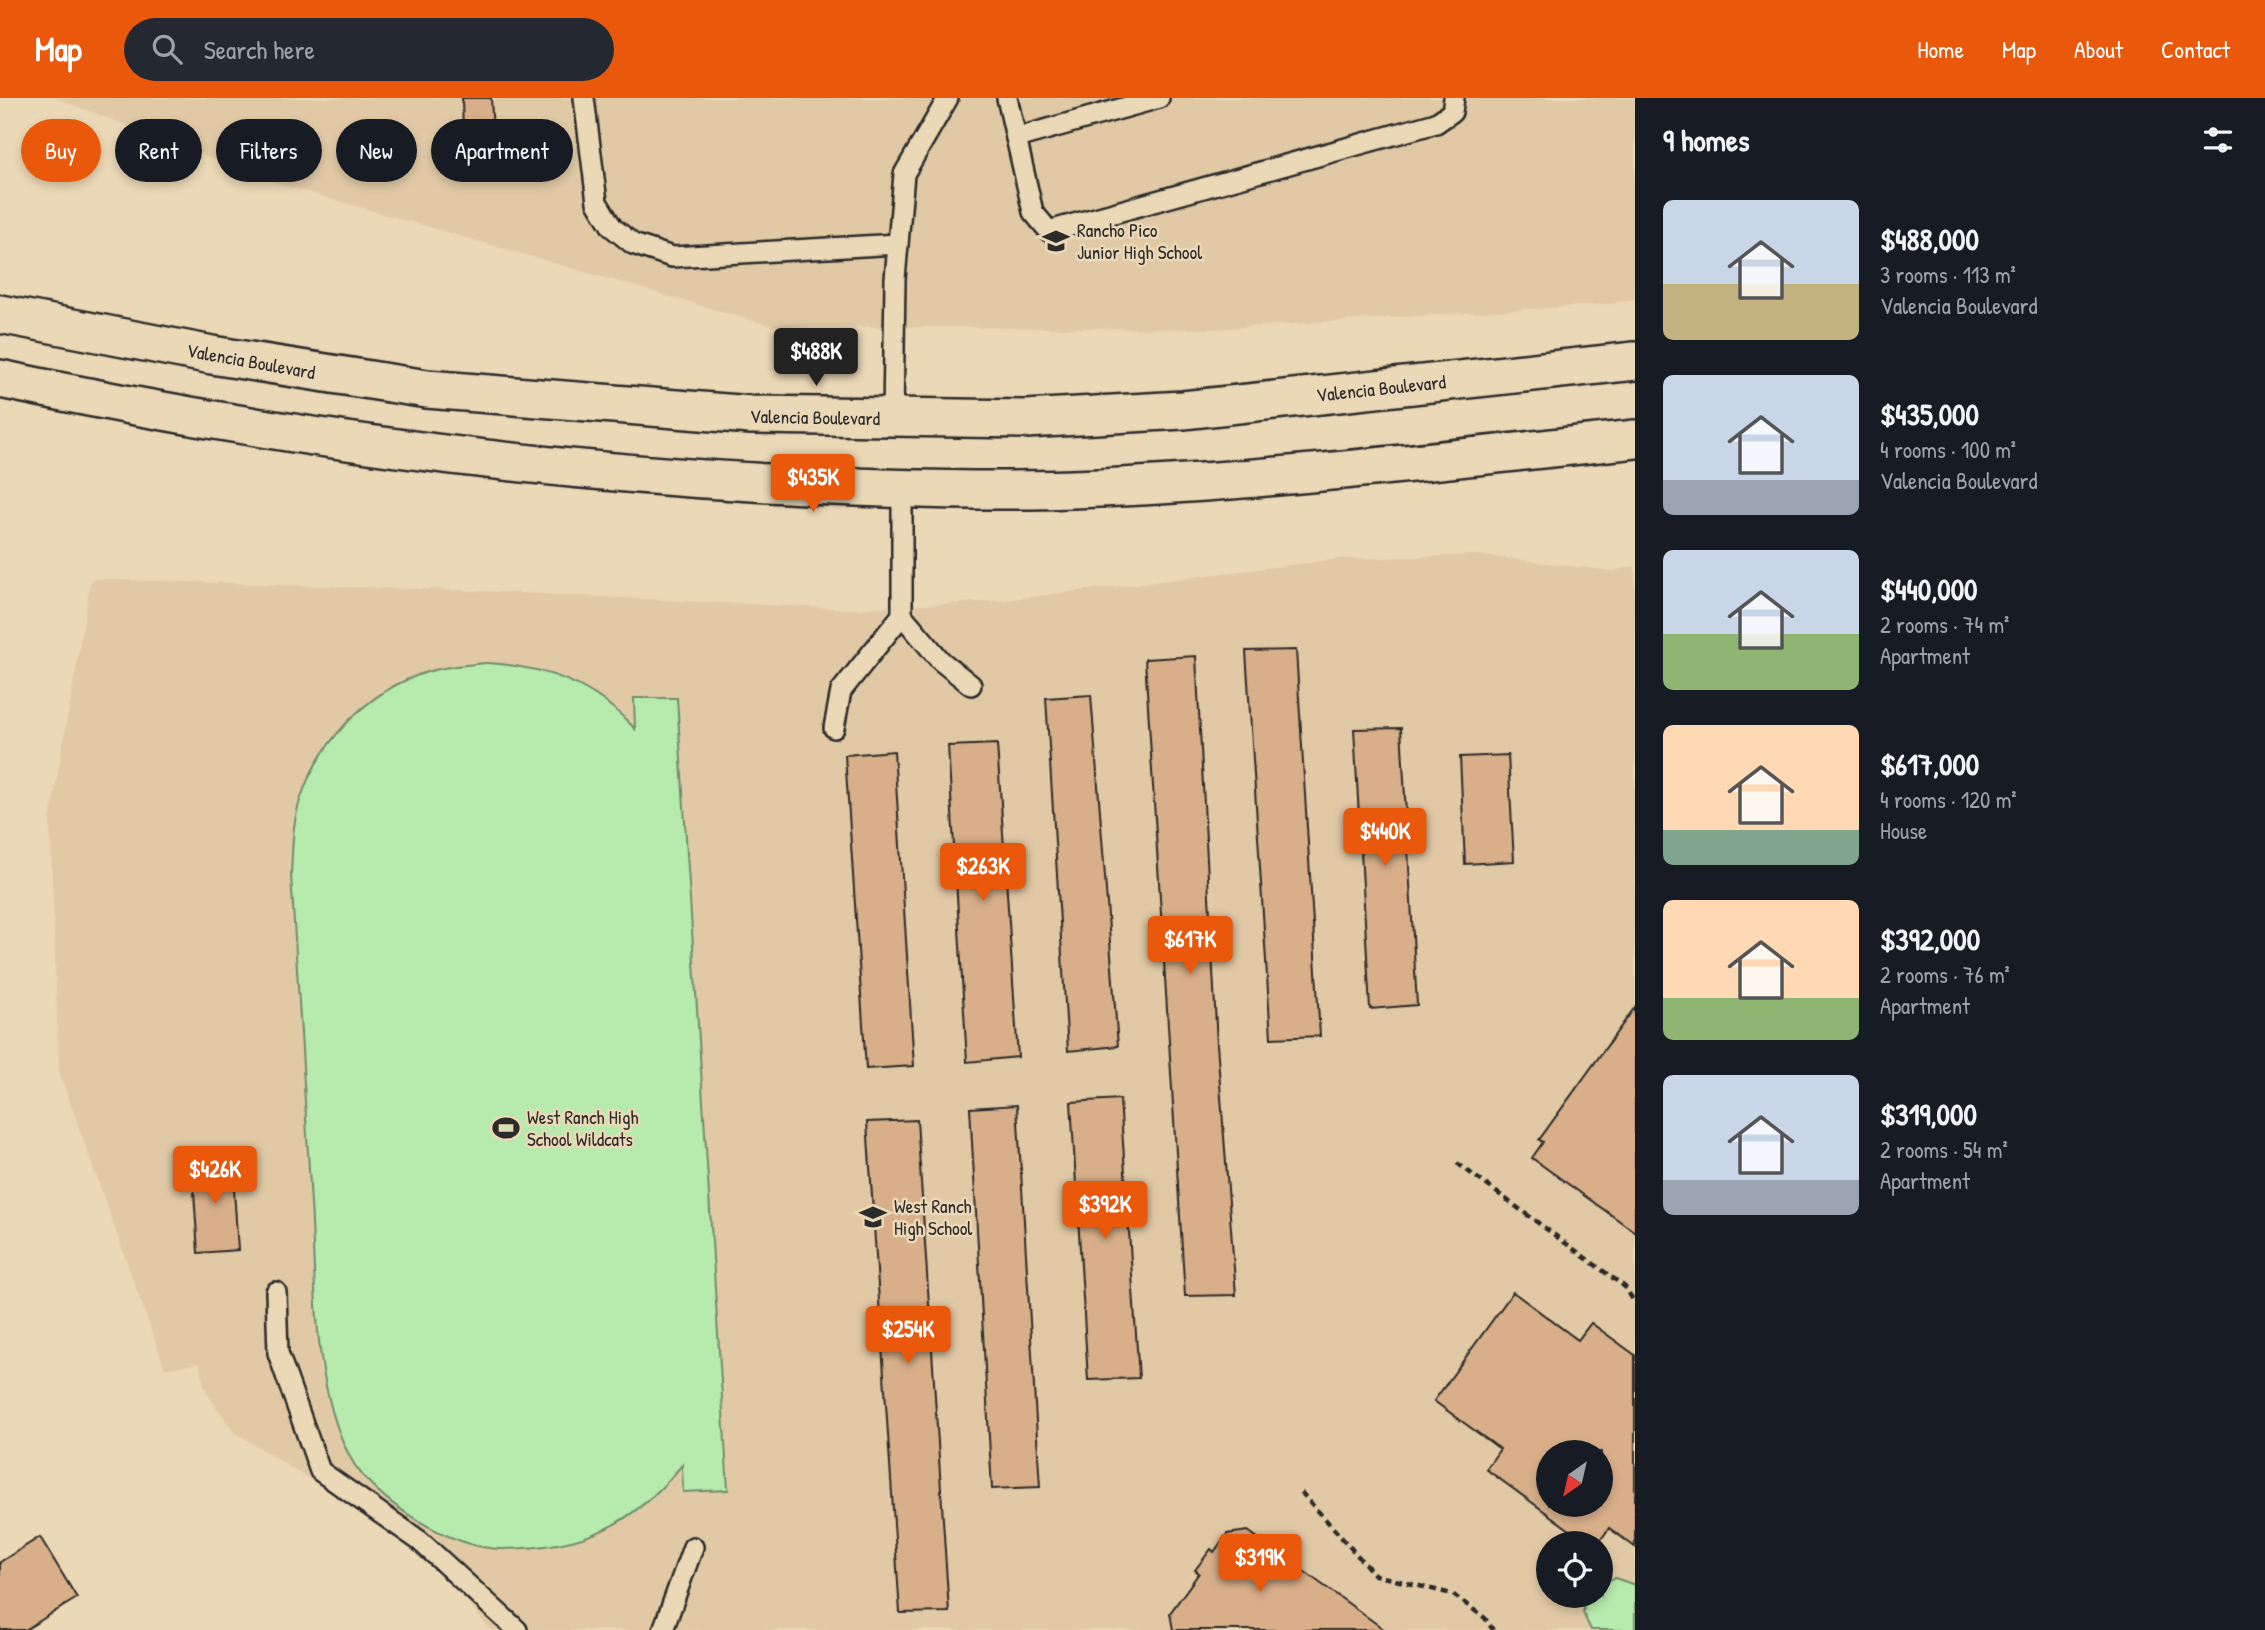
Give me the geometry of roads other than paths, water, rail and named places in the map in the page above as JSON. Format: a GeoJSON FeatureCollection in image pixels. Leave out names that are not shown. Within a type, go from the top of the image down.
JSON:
{"type":"FeatureCollection","features":[{"type":"Feature","properties":{"kind":"street","name":"Valencia Boulevard"},"geometry":{"type":"LineString","coordinates":[[0,314],[212,355],[427,389],[751,415],[1026,419],[1183,410],[1635,361]]}},
{"type":"Feature","properties":{"kind":"street"},"geometry":{"type":"LineString","coordinates":[[0,379],[256,428],[435,455],[592,472],[902,489],[1096,488],[1276,477],[1635,439]]}},
{"type":"Feature","properties":{"kind":"lane"},"geometry":{"type":"LineString","coordinates":[[584,98],[597,202],[612,228],[634,244],[672,257],[898,244]]}},
{"type":"Feature","properties":{"kind":"lane"},"geometry":{"type":"LineString","coordinates":[[893,419],[898,244],[904,174],[948,98]]}},
{"type":"Feature","properties":{"kind":"lane"},"geometry":{"type":"LineString","coordinates":[[1007,98],[1033,212],[1049,231],[1436,123],[1452,112],[1454,98]]}},
{"type":"Feature","properties":{"kind":"lane"},"geometry":{"type":"LineString","coordinates":[[1016,138],[1159,98]]}},
{"type":"Feature","properties":{"kind":"lane"},"geometry":{"type":"LineString","coordinates":[[834,728],[841,691],[902,615],[902,489]]}},
{"type":"Feature","properties":{"kind":"lane"},"geometry":{"type":"LineString","coordinates":[[902,615],[941,662],[971,685]]}},
{"type":"Feature","properties":{"kind":"lane"},"geometry":{"type":"LineString","coordinates":[[276,1292],[278,1353],[320,1471],[420,1541],[517,1630]]}},
{"type":"Feature","properties":{"kind":"lane"},"geometry":{"type":"LineString","coordinates":[[663,1630],[693,1547]]}},
{"type":"Feature","properties":{"kind":"place","name":"Rancho Pico Junior High School"},"geometry":{"type":"Point","coordinates":[1056,241]}},
{"type":"Feature","properties":{"kind":"place","name":"West Ranch High School Wildcats"},"geometry":{"type":"Point","coordinates":[506,1128]}},
{"type":"Feature","properties":{"kind":"place","name":"West Ranch High School"},"geometry":{"type":"Point","coordinates":[873,1217]}}]}
